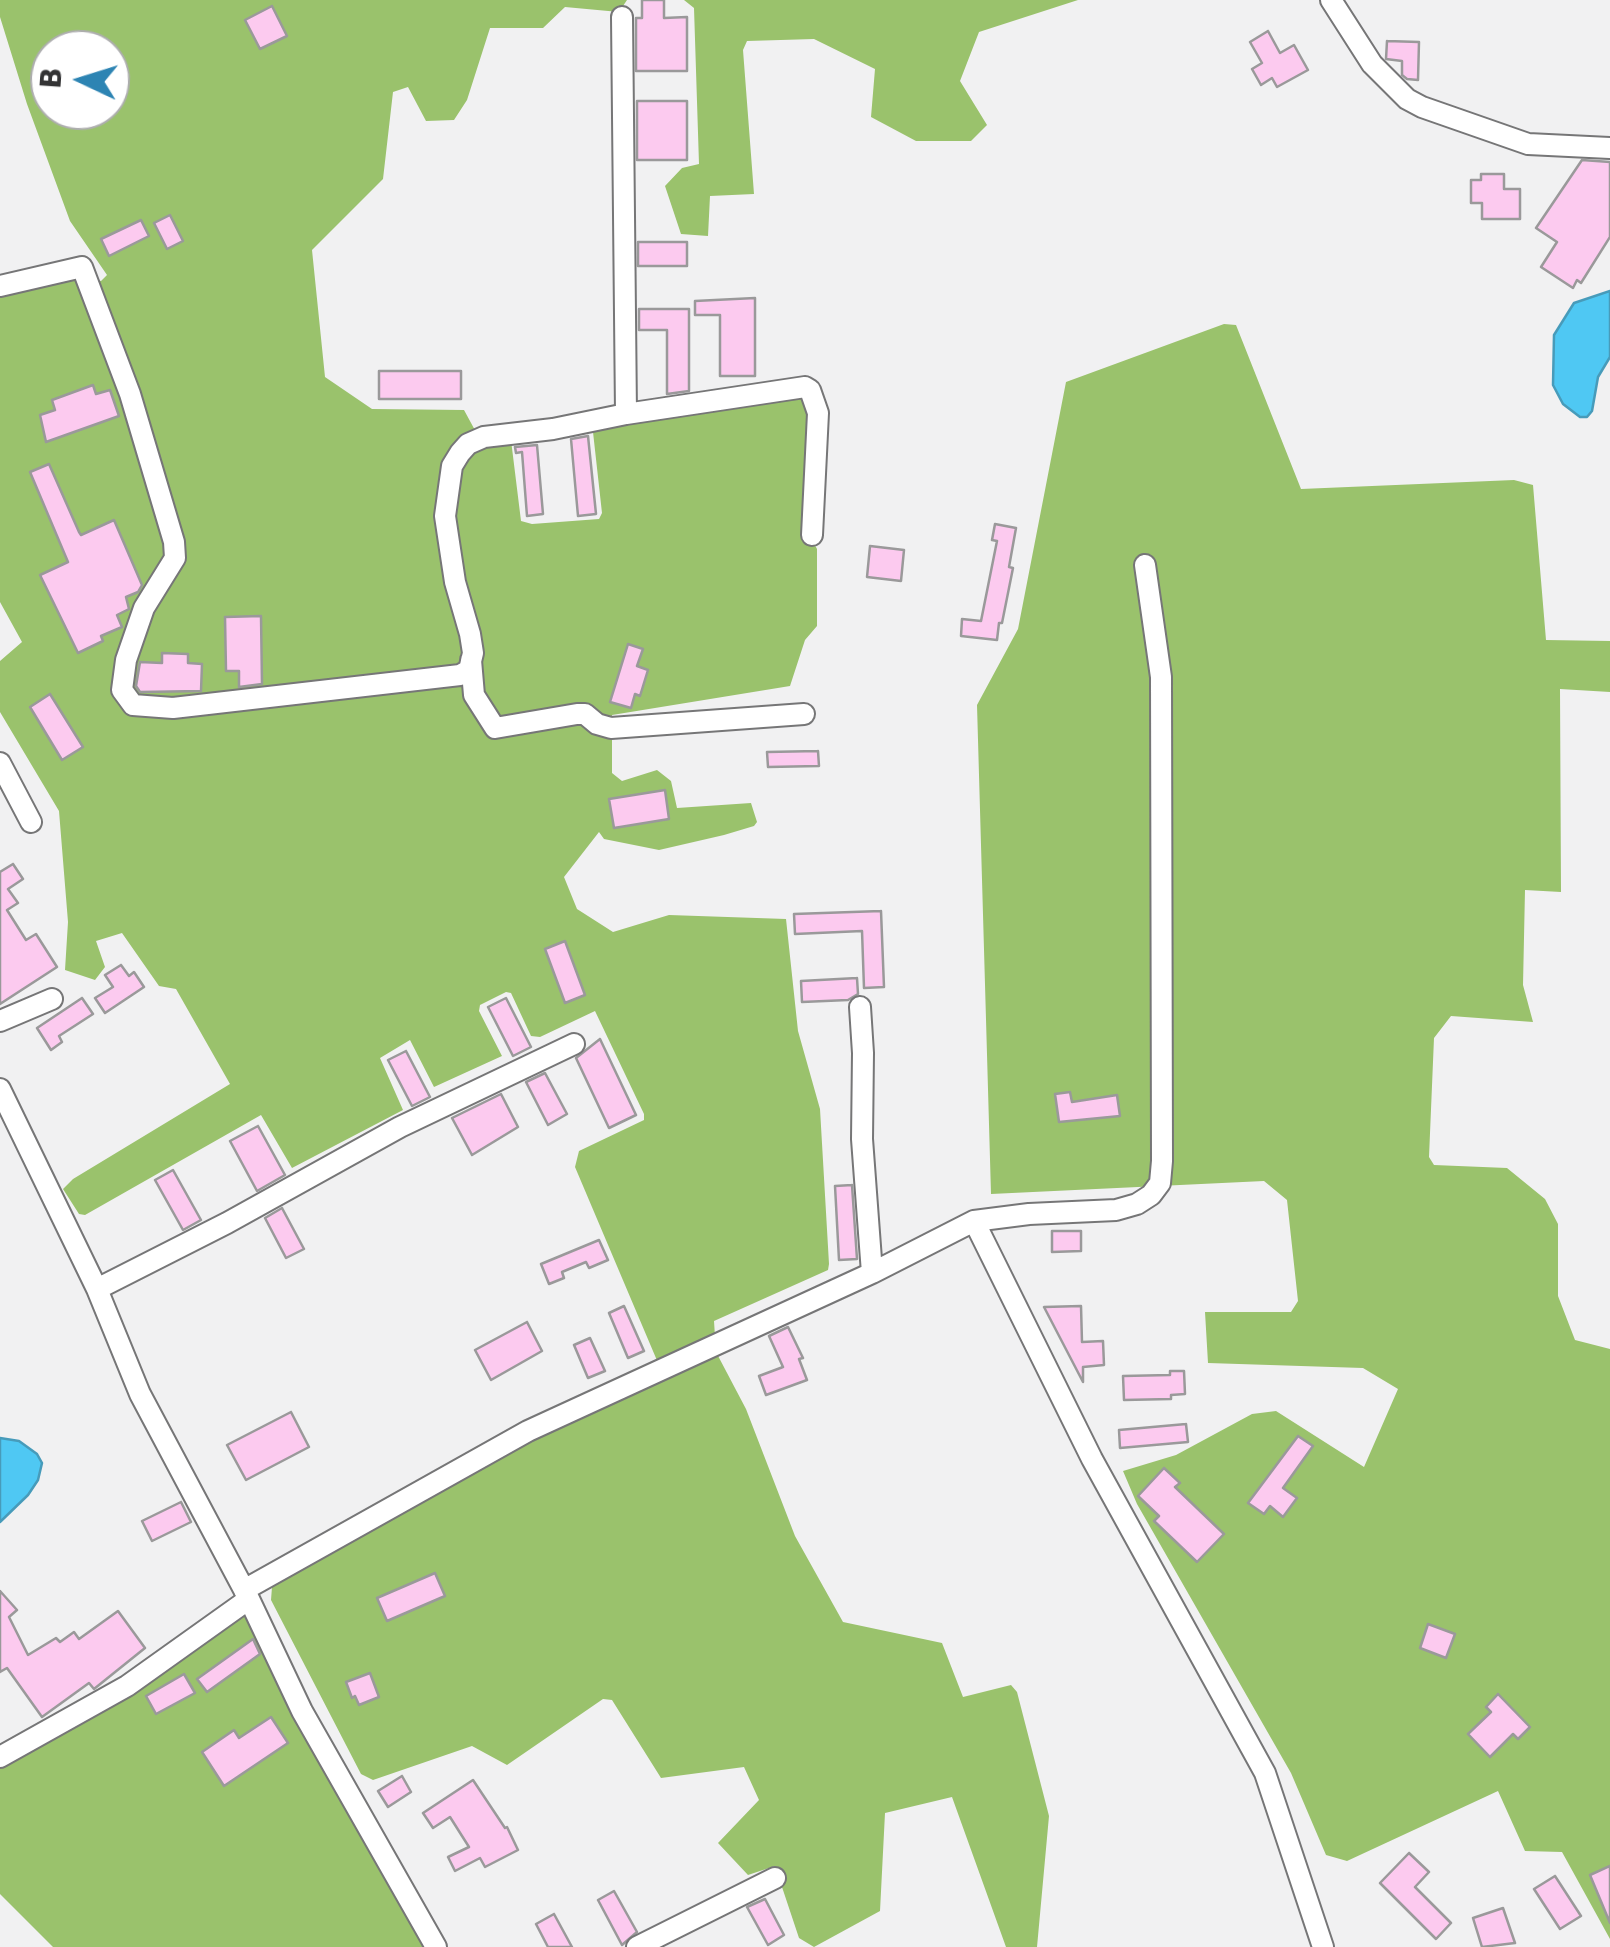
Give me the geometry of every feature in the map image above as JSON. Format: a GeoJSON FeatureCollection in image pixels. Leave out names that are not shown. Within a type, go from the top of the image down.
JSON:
{"type":"FeatureCollection","features":[{"type":"Feature","properties":{"kind":"street"},"geometry":{"type":"LineString","coordinates":[[1331,0],[1372,64],[1422,107],[1528,144],[1610,148]]}},
{"type":"Feature","properties":{"kind":"street"},"geometry":{"type":"LineString","coordinates":[[622,17],[626,414]]}},
{"type":"Feature","properties":{"kind":"street"},"geometry":{"type":"LineString","coordinates":[[0,286],[82,267],[130,394],[174,542],[174,558],[144,608],[126,660],[122,690],[134,705],[173,708],[433,679],[460,675],[469,670],[471,660]]}},
{"type":"Feature","properties":{"kind":"street"},"geometry":{"type":"LineString","coordinates":[[804,714],[611,728],[597,724],[585,714],[577,714],[495,728],[474,695],[470,634],[455,582],[445,516],[446,488],[460,452],[484,436],[552,429],[805,388],[810,390],[818,413],[812,535]]}},
{"type":"Feature","properties":{"kind":"street"},"geometry":{"type":"LineString","coordinates":[[0,1757],[126,1686],[246,1594],[528,1431],[974,1222],[1028,1214],[1116,1210],[1151,1195],[1160,1183],[1161,677],[1145,566]]}},
{"type":"Feature","properties":{"kind":"street"},"geometry":{"type":"LineString","coordinates":[[0,764],[31,822]]}},
{"type":"Feature","properties":{"kind":"street"},"geometry":{"type":"LineString","coordinates":[[0,1021],[52,999]]}},
{"type":"Feature","properties":{"kind":"street"},"geometry":{"type":"LineString","coordinates":[[860,1007],[862,1140],[872,1273]]}},
{"type":"Feature","properties":{"kind":"street"},"geometry":{"type":"LineString","coordinates":[[96,1289],[228,1224],[400,1127],[574,1044]]}},
{"type":"Feature","properties":{"kind":"street"},"geometry":{"type":"LineString","coordinates":[[0,1089],[96,1289],[140,1394],[246,1594],[302,1710],[436,1947]]}},
{"type":"Feature","properties":{"kind":"street"},"geometry":{"type":"LineString","coordinates":[[974,1222],[1092,1459],[1265,1772],[1323,1947]]}},
{"type":"Feature","properties":{"kind":"street"},"geometry":{"type":"LineString","coordinates":[[637,1947],[776,1878]]}},
{"type":"Feature","properties":{"kind":"green space"},"geometry":{"type":"Polygon","coordinates":[[[0,0],[627,0],[619,12],[565,7],[543,28],[490,28],[467,100],[454,120],[426,121],[408,87],[393,92],[383,179],[312,250],[325,377],[372,409],[464,410],[483,445],[511,440],[521,521],[532,524],[599,519],[602,513],[593,432],[599,424],[802,393],[810,397],[810,536],[817,549],[817,626],[805,640],[790,686],[612,715],[612,773],[622,781],[657,770],[671,781],[677,808],[751,803],[757,822],[724,835],[659,850],[604,839],[599,832],[564,877],[577,909],[613,932],[669,915],[786,919],[798,1031],[820,1109],[829,1264],[828,1270],[714,1321],[716,1352],[746,1409],[795,1536],[843,1622],[942,1643],[963,1697],[1011,1685],[1017,1692],[1049,1816],[1037,1947],[1006,1947],[952,1797],[885,1813],[880,1911],[814,1947],[799,1938],[775,1866],[748,1875],[718,1843],[759,1800],[744,1767],[661,1778],[612,1700],[603,1699],[507,1765],[472,1746],[373,1780],[361,1774],[271,1600],[272,1587],[531,1435],[664,1377],[575,1167],[579,1151],[644,1120],[644,1114],[595,1011],[540,1037],[531,1036],[511,993],[506,992],[480,1005],[479,1011],[502,1056],[434,1087],[410,1040],[380,1058],[403,1110],[292,1168],[261,1115],[85,1215],[79,1214],[63,1189],[73,1179],[230,1084],[176,989],[159,986],[122,933],[96,941],[105,967],[95,980],[65,970],[68,922],[59,811],[0,712],[0,661],[22,642],[0,602],[0,292],[76,275],[101,281],[107,275],[70,221],[37,130],[130,130],[130,30],[30,30],[30,112],[0,17],[0,0]]]}},
{"type":"Feature","properties":{"kind":"green space"},"geometry":{"type":"Polygon","coordinates":[[[684,0],[1078,0],[979,32],[960,81],[987,125],[971,141],[916,141],[871,117],[875,69],[814,39],[747,41],[743,50],[754,194],[710,196],[708,236],[681,234],[665,186],[682,168],[699,164],[694,8],[684,0]]]}},
{"type":"Feature","properties":{"kind":"green space"},"geometry":{"type":"Polygon","coordinates":[[[1224,324],[1236,325],[1301,489],[1514,480],[1533,485],[1546,640],[1610,641],[1610,692],[1560,689],[1561,892],[1525,890],[1523,985],[1533,1022],[1451,1016],[1434,1038],[1429,1157],[1434,1165],[1507,1168],[1545,1199],[1558,1224],[1558,1296],[1575,1340],[1610,1349],[1610,1939],[1562,1852],[1525,1851],[1498,1791],[1347,1861],[1326,1855],[1291,1773],[1137,1504],[1123,1471],[1176,1455],[1252,1414],[1276,1411],[1364,1467],[1398,1389],[1363,1368],[1208,1363],[1205,1312],[1291,1312],[1298,1301],[1287,1200],[1264,1181],[991,1194],[977,705],[1018,629],[1066,382],[1224,324]]]}},
{"type":"Feature","properties":{"kind":"green space"},"geometry":{"type":"Polygon","coordinates":[[[248,1605],[430,1947],[53,1947],[0,1894],[0,1768],[89,1716],[248,1605]]]}},
{"type":"Feature","properties":{"kind":"water"},"geometry":{"type":"Polygon","coordinates":[[[1610,291],[1610,357],[1598,377],[1592,411],[1587,417],[1580,417],[1563,404],[1553,385],[1554,335],[1574,303],[1610,291]]]}},
{"type":"Feature","properties":{"kind":"water"},"geometry":{"type":"Polygon","coordinates":[[[0,1438],[19,1441],[37,1454],[42,1463],[38,1480],[28,1495],[0,1522],[0,1438]]]}},
{"type":"Feature","properties":{"kind":"building"},"geometry":{"type":"Polygon","coordinates":[[[642,0],[664,0],[664,18],[687,17],[687,71],[636,71],[636,18],[642,18],[642,0]]]}},
{"type":"Feature","properties":{"kind":"building"},"geometry":{"type":"Polygon","coordinates":[[[272,6],[287,36],[260,49],[245,20],[272,6]]]}},
{"type":"Feature","properties":{"kind":"building"},"geometry":{"type":"Polygon","coordinates":[[[1268,31],[1280,53],[1294,45],[1308,70],[1277,87],[1272,78],[1261,85],[1252,69],[1262,63],[1250,42],[1268,31]]]}},
{"type":"Feature","properties":{"kind":"building"},"geometry":{"type":"Polygon","coordinates":[[[1387,41],[1419,42],[1418,80],[1402,75],[1402,61],[1386,59],[1387,41]]]}},
{"type":"Feature","properties":{"kind":"building"},"geometry":{"type":"Polygon","coordinates":[[[637,101],[687,101],[687,160],[637,160],[637,101]]]}},
{"type":"Feature","properties":{"kind":"building"},"geometry":{"type":"Polygon","coordinates":[[[1582,160],[1610,162],[1610,237],[1581,283],[1577,280],[1573,288],[1541,267],[1557,242],[1536,228],[1582,160]]]}},
{"type":"Feature","properties":{"kind":"building"},"geometry":{"type":"Polygon","coordinates":[[[1481,174],[1504,174],[1504,189],[1520,189],[1520,219],[1482,219],[1482,203],[1471,203],[1471,180],[1481,180],[1481,174]]]}},
{"type":"Feature","properties":{"kind":"building"},"geometry":{"type":"Polygon","coordinates":[[[170,215],[183,241],[167,249],[154,223],[170,215]]]}},
{"type":"Feature","properties":{"kind":"building"},"geometry":{"type":"Polygon","coordinates":[[[141,220],[149,236],[109,256],[101,239],[141,220]]]}},
{"type":"Feature","properties":{"kind":"building"},"geometry":{"type":"Polygon","coordinates":[[[638,242],[687,242],[687,266],[638,266],[638,242]]]}},
{"type":"Feature","properties":{"kind":"building"},"geometry":{"type":"Polygon","coordinates":[[[755,298],[755,376],[720,376],[720,315],[695,315],[695,301],[755,298]]]}},
{"type":"Feature","properties":{"kind":"building"},"geometry":{"type":"Polygon","coordinates":[[[639,309],[689,309],[689,391],[667,394],[667,330],[639,330],[639,309]]]}},
{"type":"Feature","properties":{"kind":"building"},"geometry":{"type":"Polygon","coordinates":[[[379,371],[461,371],[461,399],[379,399],[379,371]]]}},
{"type":"Feature","properties":{"kind":"building"},"geometry":{"type":"Polygon","coordinates":[[[93,385],[96,394],[110,390],[119,416],[46,442],[40,415],[55,410],[52,400],[93,385]]]}},
{"type":"Feature","properties":{"kind":"building"},"geometry":{"type":"Polygon","coordinates":[[[588,436],[596,514],[578,516],[571,439],[588,436]]]}},
{"type":"Feature","properties":{"kind":"building"},"geometry":{"type":"Polygon","coordinates":[[[537,445],[543,514],[527,516],[522,452],[516,453],[515,447],[537,445]]]}},
{"type":"Feature","properties":{"kind":"building"},"geometry":{"type":"Polygon","coordinates":[[[49,464],[81,535],[114,520],[142,585],[138,592],[126,597],[129,609],[117,615],[122,627],[78,653],[40,575],[68,562],[30,472],[49,464]]]}},
{"type":"Feature","properties":{"kind":"building"},"geometry":{"type":"Polygon","coordinates":[[[995,524],[1016,528],[1009,567],[1013,568],[997,640],[961,636],[962,619],[981,621],[997,541],[992,540],[995,524]]]}},
{"type":"Feature","properties":{"kind":"building"},"geometry":{"type":"Polygon","coordinates":[[[870,546],[904,550],[901,581],[867,577],[870,546]]]}},
{"type":"Feature","properties":{"kind":"building"},"geometry":{"type":"Polygon","coordinates":[[[261,616],[262,684],[239,687],[239,671],[226,671],[225,617],[261,616]]]}},
{"type":"Feature","properties":{"kind":"building"},"geometry":{"type":"Polygon","coordinates":[[[628,644],[643,649],[637,666],[648,670],[640,696],[635,694],[631,708],[610,702],[628,644]]]}},
{"type":"Feature","properties":{"kind":"building"},"geometry":{"type":"Polygon","coordinates":[[[162,653],[188,654],[188,663],[202,664],[201,691],[140,692],[136,686],[140,662],[162,663],[162,653]]]}},
{"type":"Feature","properties":{"kind":"building"},"geometry":{"type":"Polygon","coordinates":[[[50,694],[83,747],[62,760],[30,707],[50,694]]]}},
{"type":"Feature","properties":{"kind":"building"},"geometry":{"type":"Polygon","coordinates":[[[818,751],[819,766],[768,767],[767,752],[818,751]]]}},
{"type":"Feature","properties":{"kind":"building"},"geometry":{"type":"Polygon","coordinates":[[[665,790],[669,819],[614,828],[609,799],[665,790]]]}},
{"type":"Feature","properties":{"kind":"building"},"geometry":{"type":"Polygon","coordinates":[[[13,864],[23,879],[8,889],[18,903],[7,910],[26,940],[36,934],[57,967],[0,1004],[0,872],[13,864]]]}},
{"type":"Feature","properties":{"kind":"building"},"geometry":{"type":"Polygon","coordinates":[[[881,911],[884,987],[864,988],[862,931],[795,934],[794,914],[881,911]]]}},
{"type":"Feature","properties":{"kind":"building"},"geometry":{"type":"Polygon","coordinates":[[[565,941],[585,995],[565,1003],[545,949],[565,941]]]}},
{"type":"Feature","properties":{"kind":"building"},"geometry":{"type":"Polygon","coordinates":[[[121,965],[129,976],[134,972],[144,987],[105,1013],[95,998],[113,987],[105,975],[121,965]]]}},
{"type":"Feature","properties":{"kind":"building"},"geometry":{"type":"Polygon","coordinates":[[[857,978],[858,994],[848,1000],[802,1002],[801,981],[857,978]]]}},
{"type":"Feature","properties":{"kind":"building"},"geometry":{"type":"Polygon","coordinates":[[[82,998],[93,1014],[59,1036],[62,1042],[51,1050],[37,1028],[82,998]]]}},
{"type":"Feature","properties":{"kind":"building"},"geometry":{"type":"Polygon","coordinates":[[[506,998],[531,1047],[513,1056],[488,1007],[506,998]]]}},
{"type":"Feature","properties":{"kind":"building"},"geometry":{"type":"Polygon","coordinates":[[[600,1039],[636,1115],[609,1128],[576,1058],[600,1039]]]}},
{"type":"Feature","properties":{"kind":"building"},"geometry":{"type":"Polygon","coordinates":[[[406,1051],[430,1097],[412,1106],[388,1060],[406,1051]]]}},
{"type":"Feature","properties":{"kind":"building"},"geometry":{"type":"Polygon","coordinates":[[[545,1073],[567,1114],[548,1125],[526,1082],[545,1073]]]}},
{"type":"Feature","properties":{"kind":"building"},"geometry":{"type":"Polygon","coordinates":[[[1070,1092],[1072,1102],[1117,1095],[1120,1116],[1059,1122],[1055,1094],[1070,1092]]]}},
{"type":"Feature","properties":{"kind":"building"},"geometry":{"type":"Polygon","coordinates":[[[501,1094],[518,1127],[472,1155],[452,1118],[501,1094]]]}},
{"type":"Feature","properties":{"kind":"building"},"geometry":{"type":"Polygon","coordinates":[[[258,1126],[285,1175],[257,1191],[230,1141],[258,1126]]]}},
{"type":"Feature","properties":{"kind":"building"},"geometry":{"type":"Polygon","coordinates":[[[173,1170],[201,1220],[183,1230],[155,1180],[173,1170]]]}},
{"type":"Feature","properties":{"kind":"building"},"geometry":{"type":"Polygon","coordinates":[[[852,1185],[857,1259],[839,1260],[835,1186],[852,1185]]]}},
{"type":"Feature","properties":{"kind":"building"},"geometry":{"type":"Polygon","coordinates":[[[282,1208],[304,1249],[286,1258],[265,1218],[282,1208]]]}},
{"type":"Feature","properties":{"kind":"building"},"geometry":{"type":"Polygon","coordinates":[[[1052,1231],[1081,1231],[1081,1251],[1052,1252],[1052,1231]]]}},
{"type":"Feature","properties":{"kind":"building"},"geometry":{"type":"Polygon","coordinates":[[[599,1240],[608,1260],[589,1268],[586,1262],[562,1272],[564,1278],[549,1284],[541,1264],[599,1240]]]}},
{"type":"Feature","properties":{"kind":"building"},"geometry":{"type":"Polygon","coordinates":[[[624,1306],[644,1351],[628,1358],[609,1313],[624,1306]]]}},
{"type":"Feature","properties":{"kind":"building"},"geometry":{"type":"Polygon","coordinates":[[[1081,1306],[1082,1342],[1103,1341],[1104,1365],[1083,1367],[1083,1382],[1044,1307],[1081,1306]]]}},
{"type":"Feature","properties":{"kind":"building"},"geometry":{"type":"Polygon","coordinates":[[[527,1322],[542,1351],[491,1380],[475,1350],[527,1322]]]}},
{"type":"Feature","properties":{"kind":"building"},"geometry":{"type":"Polygon","coordinates":[[[788,1327],[803,1358],[799,1359],[807,1380],[766,1395],[759,1376],[783,1367],[769,1336],[788,1327]]]}},
{"type":"Feature","properties":{"kind":"building"},"geometry":{"type":"Polygon","coordinates":[[[590,1338],[605,1371],[588,1378],[574,1345],[590,1338]]]}},
{"type":"Feature","properties":{"kind":"building"},"geometry":{"type":"Polygon","coordinates":[[[1170,1371],[1184,1371],[1185,1394],[1171,1395],[1171,1399],[1124,1400],[1123,1376],[1170,1375],[1170,1371]]]}},
{"type":"Feature","properties":{"kind":"building"},"geometry":{"type":"Polygon","coordinates":[[[291,1412],[309,1447],[246,1480],[227,1445],[291,1412]]]}},
{"type":"Feature","properties":{"kind":"building"},"geometry":{"type":"Polygon","coordinates":[[[1186,1424],[1188,1442],[1120,1448],[1119,1430],[1186,1424]]]}},
{"type":"Feature","properties":{"kind":"building"},"geometry":{"type":"Polygon","coordinates":[[[1298,1436],[1313,1446],[1283,1488],[1297,1498],[1283,1517],[1270,1506],[1264,1514],[1248,1503],[1298,1436]]]}},
{"type":"Feature","properties":{"kind":"building"},"geometry":{"type":"Polygon","coordinates":[[[1164,1468],[1180,1483],[1175,1487],[1224,1534],[1197,1562],[1154,1521],[1159,1516],[1138,1496],[1164,1468]]]}},
{"type":"Feature","properties":{"kind":"building"},"geometry":{"type":"Polygon","coordinates":[[[181,1502],[191,1522],[152,1541],[142,1521],[181,1502]]]}},
{"type":"Feature","properties":{"kind":"building"},"geometry":{"type":"Polygon","coordinates":[[[435,1573],[445,1596],[387,1621],[377,1598],[435,1573]]]}},
{"type":"Feature","properties":{"kind":"building"},"geometry":{"type":"Polygon","coordinates":[[[0,1591],[17,1610],[9,1617],[28,1655],[74,1632],[79,1639],[118,1611],[145,1648],[94,1689],[89,1683],[42,1717],[7,1668],[0,1672],[0,1591]]]}},
{"type":"Feature","properties":{"kind":"building"},"geometry":{"type":"Polygon","coordinates":[[[1428,1624],[1455,1634],[1446,1658],[1420,1648],[1428,1624]]]}},
{"type":"Feature","properties":{"kind":"building"},"geometry":{"type":"Polygon","coordinates":[[[253,1639],[260,1654],[207,1692],[197,1679],[253,1639]]]}},
{"type":"Feature","properties":{"kind":"building"},"geometry":{"type":"Polygon","coordinates":[[[370,1673],[379,1697],[359,1705],[346,1682],[370,1673]]]}},
{"type":"Feature","properties":{"kind":"building"},"geometry":{"type":"Polygon","coordinates":[[[184,1674],[195,1693],[156,1714],[146,1696],[184,1674]]]}},
{"type":"Feature","properties":{"kind":"building"},"geometry":{"type":"Polygon","coordinates":[[[1498,1694],[1530,1727],[1518,1739],[1513,1734],[1490,1757],[1468,1734],[1491,1712],[1486,1707],[1498,1694]]]}},
{"type":"Feature","properties":{"kind":"building"},"geometry":{"type":"Polygon","coordinates":[[[271,1717],[288,1743],[224,1786],[202,1752],[234,1730],[239,1738],[271,1717]]]}},
{"type":"Feature","properties":{"kind":"building"},"geometry":{"type":"Polygon","coordinates":[[[402,1776],[411,1792],[388,1807],[378,1791],[402,1776]]]}},
{"type":"Feature","properties":{"kind":"building"},"geometry":{"type":"Polygon","coordinates":[[[473,1780],[507,1827],[518,1850],[485,1867],[480,1858],[455,1871],[448,1857],[469,1847],[450,1817],[433,1828],[423,1813],[473,1780]]]}},
{"type":"Feature","properties":{"kind":"building"},"geometry":{"type":"Polygon","coordinates":[[[1409,1853],[1429,1872],[1415,1887],[1451,1923],[1436,1939],[1380,1883],[1409,1853]]]}},
{"type":"Feature","properties":{"kind":"building"},"geometry":{"type":"Polygon","coordinates":[[[1610,1866],[1610,1923],[1590,1875],[1610,1866]]]}},
{"type":"Feature","properties":{"kind":"building"},"geometry":{"type":"Polygon","coordinates":[[[1555,1876],[1581,1916],[1560,1929],[1534,1889],[1555,1876]]]}},
{"type":"Feature","properties":{"kind":"building"},"geometry":{"type":"Polygon","coordinates":[[[614,1891],[637,1932],[622,1945],[598,1900],[614,1891]]]}},
{"type":"Feature","properties":{"kind":"building"},"geometry":{"type":"Polygon","coordinates":[[[765,1899],[784,1935],[768,1945],[747,1907],[765,1899]]]}},
{"type":"Feature","properties":{"kind":"building"},"geometry":{"type":"Polygon","coordinates":[[[1503,1908],[1515,1943],[1482,1947],[1473,1918],[1503,1908]]]}},
{"type":"Feature","properties":{"kind":"building"},"geometry":{"type":"Polygon","coordinates":[[[554,1914],[572,1947],[548,1947],[536,1924],[554,1914]]]}}]}
